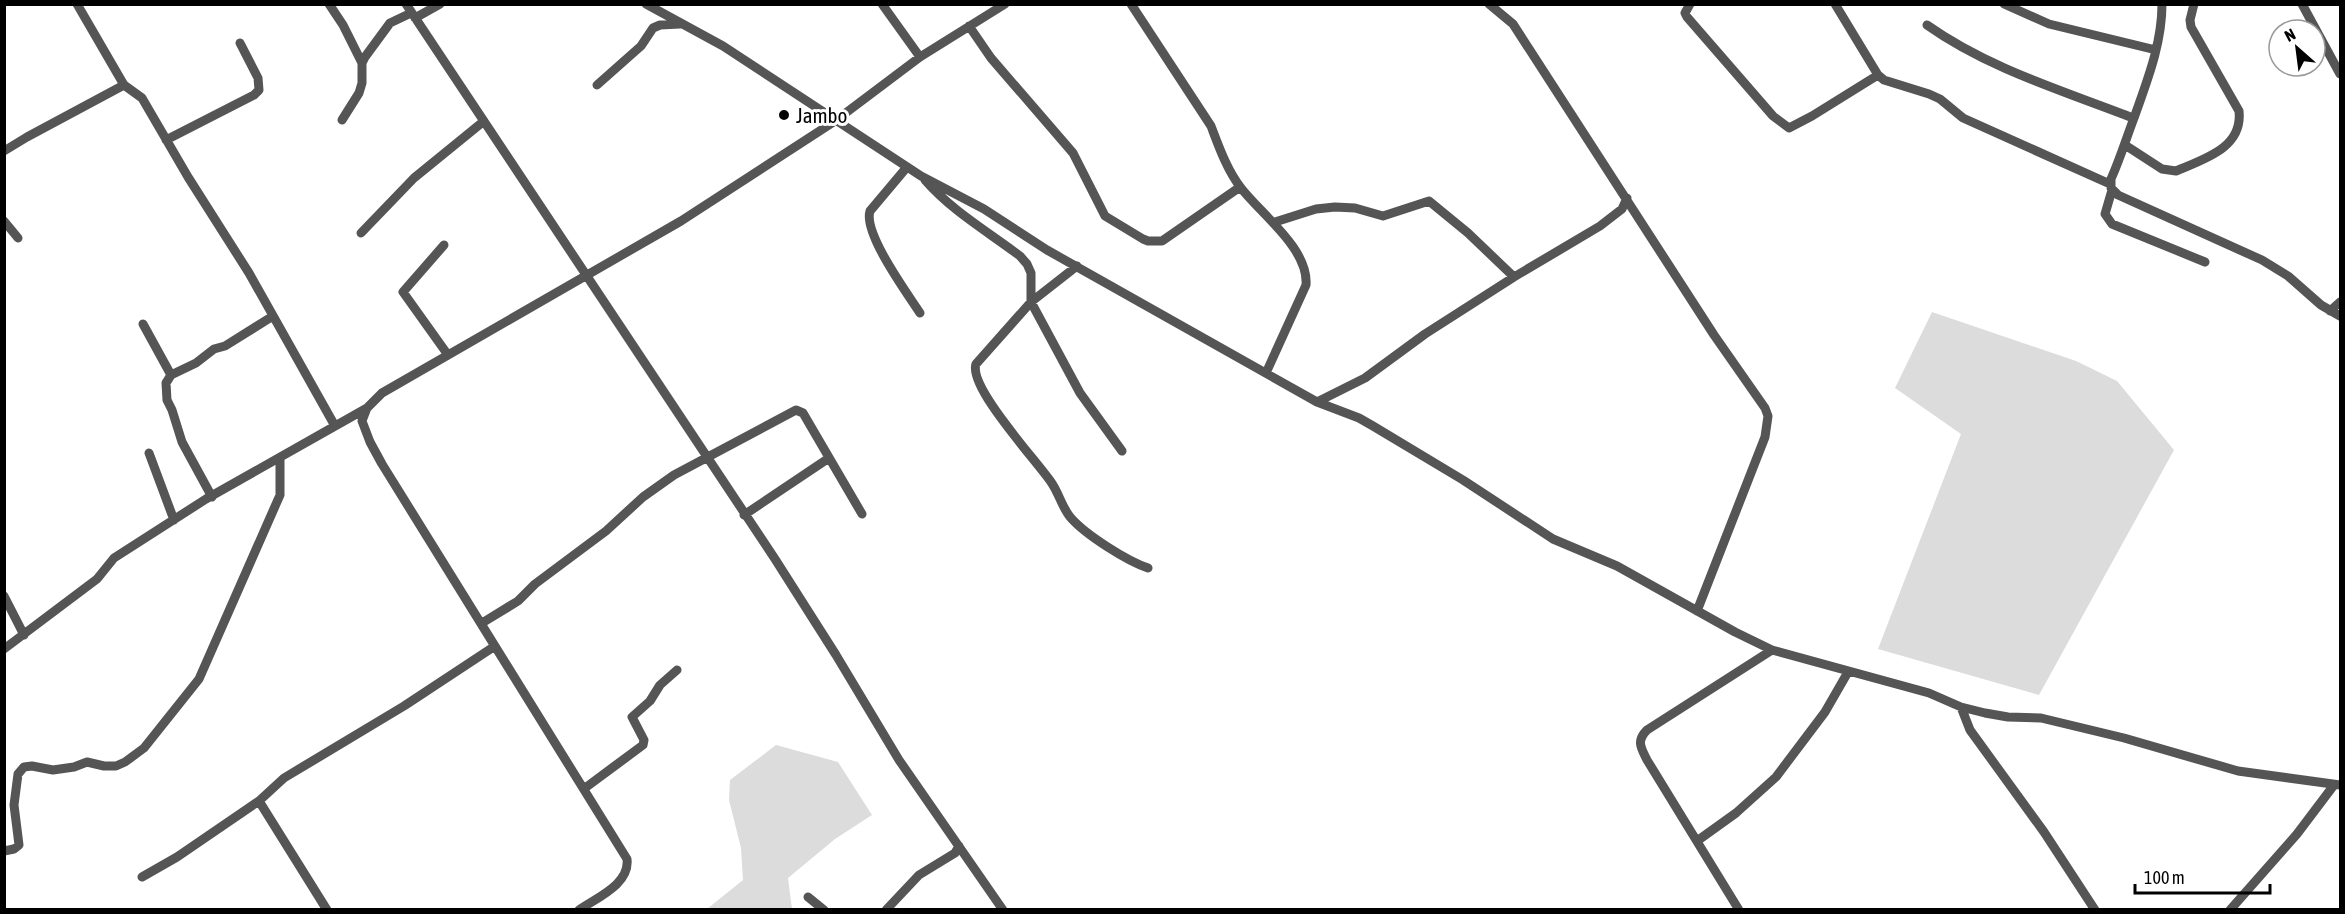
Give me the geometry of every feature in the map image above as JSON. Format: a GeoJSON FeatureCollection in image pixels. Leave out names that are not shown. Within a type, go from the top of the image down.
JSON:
{"type":"FeatureCollection","features":[{"type":"Feature","properties":{"kind":"street"},"geometry":{"type":"LineString","coordinates":[[77,4],[124,85],[142,98],[249,273],[335,426]]}},
{"type":"Feature","properties":{"kind":"street"},"geometry":{"type":"LineString","coordinates":[[329,4],[363,63]]}},
{"type":"Feature","properties":{"kind":"street"},"geometry":{"type":"LineString","coordinates":[[342,120],[359,93],[363,63],[370,48],[387,25],[411,12],[440,4]]}},
{"type":"Feature","properties":{"kind":"street"},"geometry":{"type":"LineString","coordinates":[[646,4],[723,46],[921,176],[984,209],[1047,250],[1317,402],[1359,418],[1373,426],[1462,480],[1552,539],[1617,566],[1772,650],[1929,693],[1961,707],[2008,717],[2041,718],[2124,738],[2238,771],[2337,785]]}},
{"type":"Feature","properties":{"kind":"street"},"geometry":{"type":"LineString","coordinates":[[882,4],[920,57]]}},
{"type":"Feature","properties":{"kind":"street"},"geometry":{"type":"LineString","coordinates":[[4,649],[97,579],[114,558],[212,496],[367,408],[382,393],[681,221],[835,121],[920,57],[1005,4]]}},
{"type":"Feature","properties":{"kind":"street"},"geometry":{"type":"LineString","coordinates":[[1131,4],[1211,126],[1219,148],[1240,187],[1275,222],[1300,261],[1306,280],[1266,373]]}},
{"type":"Feature","properties":{"kind":"street"},"geometry":{"type":"LineString","coordinates":[[1489,4],[1513,24],[1714,335],[1758,397],[1768,416],[1765,436],[1697,611]]}},
{"type":"Feature","properties":{"kind":"street"},"geometry":{"type":"LineString","coordinates":[[1690,4],[1684,13],[1687,17],[1773,116],[1789,128],[1878,75]]}},
{"type":"Feature","properties":{"kind":"street"},"geometry":{"type":"LineString","coordinates":[[1835,4],[1878,75],[1891,83],[1940,99],[1963,118],[2111,187],[2118,195],[2262,260],[2288,276],[2330,311],[2340,316]]}},
{"type":"Feature","properties":{"kind":"street"},"geometry":{"type":"LineString","coordinates":[[2004,4],[2049,24],[2156,50]]}},
{"type":"Feature","properties":{"kind":"street"},"geometry":{"type":"LineString","coordinates":[[2162,4],[2156,50],[2111,187],[2105,214],[2112,224],[2205,262]]}},
{"type":"Feature","properties":{"kind":"street"},"geometry":{"type":"LineString","coordinates":[[2125,145],[2168,172],[2176,171],[2211,155],[2236,135],[2241,124],[2239,111],[2191,27],[2190,20],[2194,4]]}},
{"type":"Feature","properties":{"kind":"street"},"geometry":{"type":"LineString","coordinates":[[2302,4],[2340,74]]}},
{"type":"Feature","properties":{"kind":"street"},"geometry":{"type":"LineString","coordinates":[[411,12],[587,275],[836,655],[899,759],[1002,909]]}},
{"type":"Feature","properties":{"kind":"street"},"geometry":{"type":"LineString","coordinates":[[597,85],[641,46],[653,28],[660,25],[682,24]]}},
{"type":"Feature","properties":{"kind":"street"},"geometry":{"type":"LineString","coordinates":[[1927,25],[1959,46],[2034,81],[2133,118]]}},
{"type":"Feature","properties":{"kind":"street"},"geometry":{"type":"LineString","coordinates":[[969,26],[991,58],[1073,153],[1105,216],[1143,239],[1162,241],[1240,187]]}},
{"type":"Feature","properties":{"kind":"street"},"geometry":{"type":"LineString","coordinates":[[166,140],[254,95],[259,90],[258,78],[240,43]]}},
{"type":"Feature","properties":{"kind":"street"},"geometry":{"type":"LineString","coordinates":[[4,151],[124,85]]}},
{"type":"Feature","properties":{"kind":"street"},"geometry":{"type":"LineString","coordinates":[[362,233],[414,178],[484,121]]}},
{"type":"Feature","properties":{"kind":"street"},"geometry":{"type":"LineString","coordinates":[[907,167],[868,215],[876,242],[920,313]]}},
{"type":"Feature","properties":{"kind":"street"},"geometry":{"type":"LineString","coordinates":[[921,176],[960,214],[1028,264],[1031,273],[1031,302],[1080,393],[1122,451]]}},
{"type":"Feature","properties":{"kind":"street"},"geometry":{"type":"LineString","coordinates":[[1317,402],[1365,378],[1425,334],[1616,215],[1627,198]]}},
{"type":"Feature","properties":{"kind":"street"},"geometry":{"type":"LineString","coordinates":[[1275,222],[1316,209],[1335,207],[1355,208],[1383,216],[1429,201],[1468,232],[1514,277]]}},
{"type":"Feature","properties":{"kind":"street"},"geometry":{"type":"LineString","coordinates":[[4,221],[18,238]]}},
{"type":"Feature","properties":{"kind":"street"},"geometry":{"type":"LineString","coordinates":[[444,245],[403,292],[448,355]]}},
{"type":"Feature","properties":{"kind":"street"},"geometry":{"type":"LineString","coordinates":[[1077,266],[1031,302],[976,364],[974,374],[979,386],[1053,484],[1070,517],[1136,564],[1148,568]]}},
{"type":"Feature","properties":{"kind":"street"},"geometry":{"type":"LineString","coordinates":[[2330,311],[2340,302]]}},
{"type":"Feature","properties":{"kind":"street"},"geometry":{"type":"LineString","coordinates":[[212,496],[182,442],[167,400],[166,383],[171,375],[196,363],[273,316]]}},
{"type":"Feature","properties":{"kind":"street"},"geometry":{"type":"LineString","coordinates":[[143,324],[171,375]]}},
{"type":"Feature","properties":{"kind":"street"},"geometry":{"type":"LineString","coordinates":[[367,408],[362,421],[370,442],[627,859],[628,868],[624,878],[579,909]]}},
{"type":"Feature","properties":{"kind":"street"},"geometry":{"type":"LineString","coordinates":[[482,623],[518,601],[535,584],[606,531],[643,497],[674,475],[796,410],[803,413],[862,514]]}},
{"type":"Feature","properties":{"kind":"street"},"geometry":{"type":"LineString","coordinates":[[149,453],[174,520]]}},
{"type":"Feature","properties":{"kind":"street"},"geometry":{"type":"LineString","coordinates":[[4,851],[14,849],[19,844],[14,805],[18,774],[24,767],[32,766],[53,770],[74,767],[87,762],[116,766],[125,762],[144,748],[199,679],[280,495],[280,458]]}},
{"type":"Feature","properties":{"kind":"street"},"geometry":{"type":"LineString","coordinates":[[744,515],[829,458]]}},
{"type":"Feature","properties":{"kind":"street"},"geometry":{"type":"LineString","coordinates":[[4,596],[24,635]]}},
{"type":"Feature","properties":{"kind":"street"},"geometry":{"type":"LineString","coordinates":[[142,877],[259,801],[284,778],[404,706],[495,646]]}},
{"type":"Feature","properties":{"kind":"street"},"geometry":{"type":"LineString","coordinates":[[1739,909],[1647,760],[1640,747],[1641,736],[1772,650]]}},
{"type":"Feature","properties":{"kind":"street"},"geometry":{"type":"LineString","coordinates":[[585,788],[643,745],[644,740],[632,717],[650,701],[660,685],[677,670]]}},
{"type":"Feature","properties":{"kind":"street"},"geometry":{"type":"LineString","coordinates":[[1697,841],[1736,813],[1776,777],[1825,712],[1848,672]]}},
{"type":"Feature","properties":{"kind":"street"},"geometry":{"type":"LineString","coordinates":[[1961,707],[1970,730],[2044,832],[2089,907]]}},
{"type":"Feature","properties":{"kind":"street"},"geometry":{"type":"LineString","coordinates":[[2230,909],[2287,846],[2337,785]]}},
{"type":"Feature","properties":{"kind":"street"},"geometry":{"type":"LineString","coordinates":[[259,801],[327,909]]}},
{"type":"Feature","properties":{"kind":"street"},"geometry":{"type":"LineString","coordinates":[[886,909],[920,875],[955,854],[959,846]]}},
{"type":"Feature","properties":{"kind":"street"},"geometry":{"type":"LineString","coordinates":[[808,897],[824,909]]}},
{"type":"Feature","properties":{"kind":"shaded area"},"geometry":{"type":"Polygon","coordinates":[[[1932,312],[2076,361],[2117,381],[2174,450],[2039,695],[1878,649],[1961,434],[1895,388],[1932,312]]]}},
{"type":"Feature","properties":{"kind":"shaded area"},"geometry":{"type":"Polygon","coordinates":[[[776,745],[838,762],[872,815],[835,839],[788,878],[792,909],[707,909],[743,880],[741,848],[729,800],[730,780],[776,745]]]}},
{"type":"Feature","properties":{"kind":"place","name":"Jambo"},"geometry":{"type":"Point","coordinates":[784,115]}}]}
